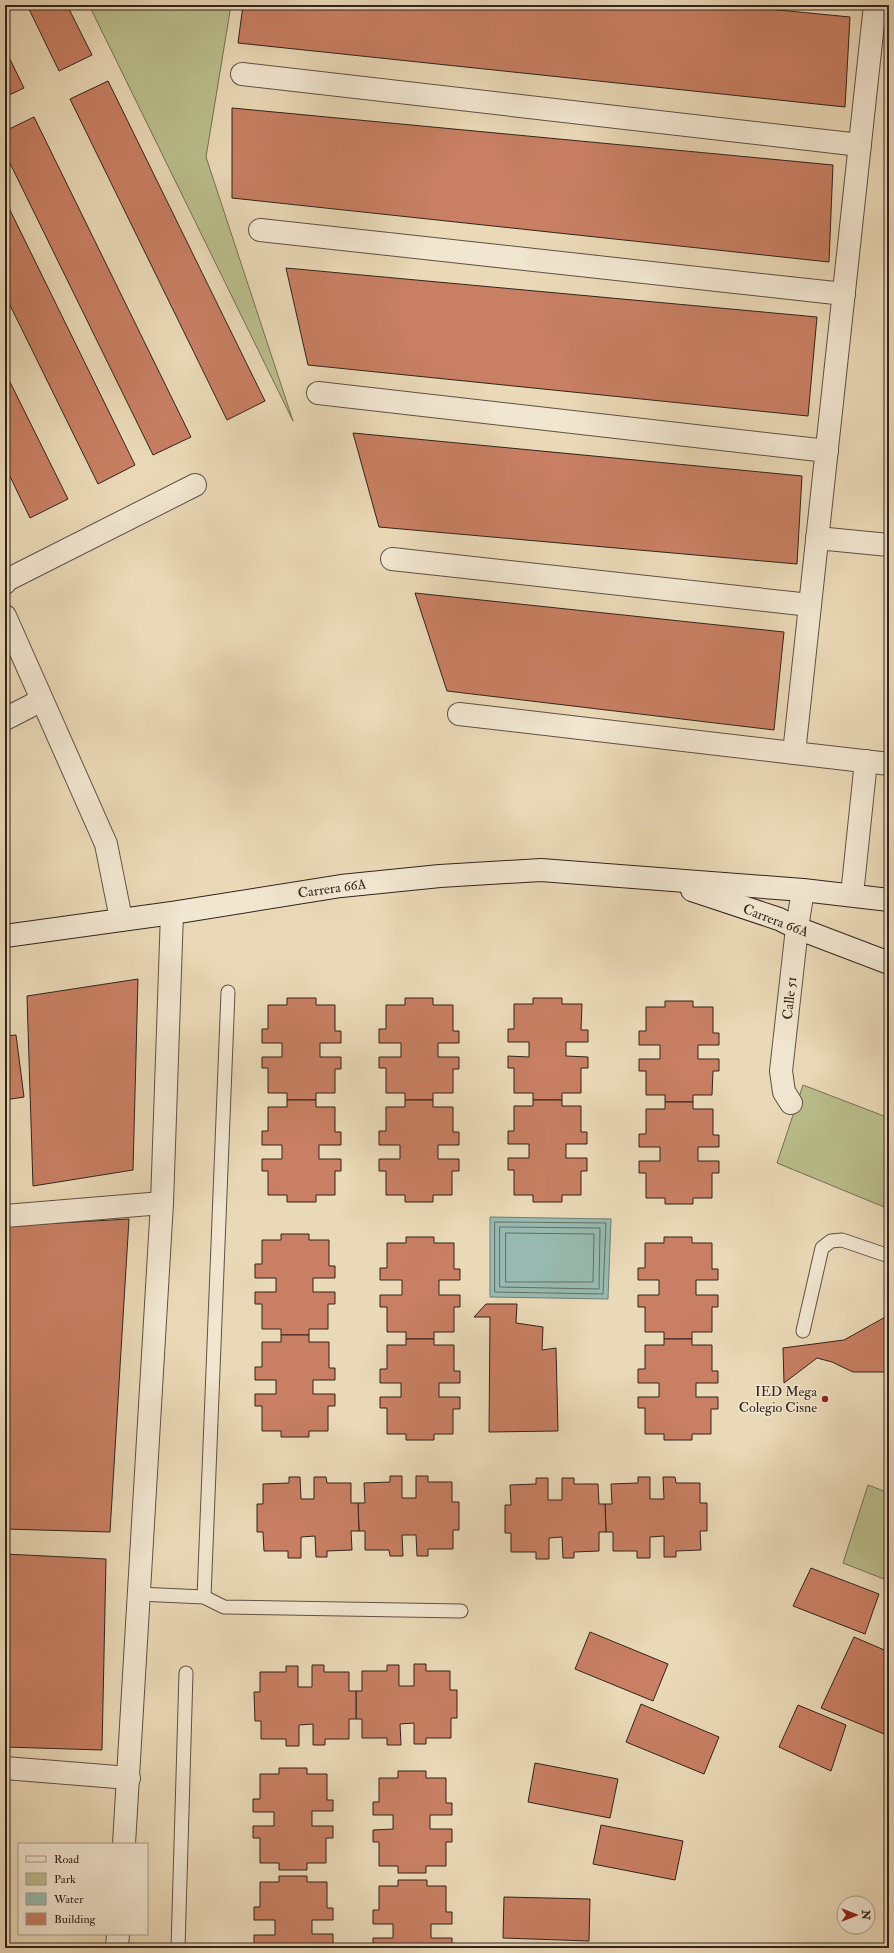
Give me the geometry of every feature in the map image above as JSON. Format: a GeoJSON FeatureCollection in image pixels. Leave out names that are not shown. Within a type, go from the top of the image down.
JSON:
{"type":"FeatureCollection","features":[{"type":"Feature","properties":{"kind":"street"},"geometry":{"type":"LineString","coordinates":[[794,753],[875,5]]}},
{"type":"Feature","properties":{"kind":"street"},"geometry":{"type":"LineString","coordinates":[[242,74],[860,145]]}},
{"type":"Feature","properties":{"kind":"street"},"geometry":{"type":"LineString","coordinates":[[260,230],[844,294]]}},
{"type":"Feature","properties":{"kind":"street"},"geometry":{"type":"LineString","coordinates":[[318,393],[827,451]]}},
{"type":"Feature","properties":{"kind":"street"},"geometry":{"type":"LineString","coordinates":[[5,583],[6,580],[194,485]]}},
{"type":"Feature","properties":{"kind":"street"},"geometry":{"type":"LineString","coordinates":[[817,538],[889,545]]}},
{"type":"Feature","properties":{"kind":"street"},"geometry":{"type":"LineString","coordinates":[[392,559],[810,605]]}},
{"type":"Feature","properties":{"kind":"street"},"geometry":{"type":"LineString","coordinates":[[5,616],[106,844],[122,919]]}},
{"type":"Feature","properties":{"kind":"street"},"geometry":{"type":"LineString","coordinates":[[5,719],[42,700]]}},
{"type":"Feature","properties":{"kind":"street"},"geometry":{"type":"LineString","coordinates":[[459,714],[889,764]]}},
{"type":"Feature","properties":{"kind":"street"},"geometry":{"type":"LineString","coordinates":[[852,895],[866,761]]}},
{"type":"Feature","properties":{"kind":"street","name":"Carrera 66A"},"geometry":{"type":"LineString","coordinates":[[5,936],[122,919],[172,914],[341,886],[440,876],[541,870],[803,890],[889,900]]}},
{"type":"Feature","properties":{"kind":"street","name":"Carrera 66A"},"geometry":{"type":"LineString","coordinates":[[661,879],[779,919],[797,928],[889,963]]}},
{"type":"Feature","properties":{"kind":"street","name":"Calle 51"},"geometry":{"type":"LineString","coordinates":[[791,1103],[784,1092],[782,1071],[797,928],[803,890]]}},
{"type":"Feature","properties":{"kind":"street"},"geometry":{"type":"LineString","coordinates":[[124,1843],[162,1203],[172,914]]}},
{"type":"Feature","properties":{"kind":"street"},"geometry":{"type":"LineString","coordinates":[[5,1216],[162,1203]]}},
{"type":"Feature","properties":{"kind":"street"},"geometry":{"type":"LineString","coordinates":[[5,1768],[129,1778]]}},
{"type":"Feature","properties":{"kind":"street"},"geometry":{"type":"LineString","coordinates":[[117,1948],[118,1935]]}},
{"type":"Feature","properties":{"kind":"lane"},"geometry":{"type":"LineString","coordinates":[[204,1597],[228,992]]}},
{"type":"Feature","properties":{"kind":"lane"},"geometry":{"type":"LineString","coordinates":[[803,1331],[822,1248],[831,1241],[842,1240],[889,1256]]}},
{"type":"Feature","properties":{"kind":"lane"},"geometry":{"type":"LineString","coordinates":[[138,1594],[204,1597],[224,1607],[461,1611]]}},
{"type":"Feature","properties":{"kind":"lane"},"geometry":{"type":"LineString","coordinates":[[178,1948],[186,1673]]}},
{"type":"Feature","properties":{"kind":"green space"},"geometry":{"type":"Polygon","coordinates":[[[89,5],[231,5],[206,157],[293,421],[89,5]]]}},
{"type":"Feature","properties":{"kind":"green space"},"geometry":{"type":"Polygon","coordinates":[[[803,1085],[889,1118],[889,1209],[777,1163],[803,1085]]]}},
{"type":"Feature","properties":{"kind":"green space"},"geometry":{"type":"Polygon","coordinates":[[[868,1485],[889,1493],[889,1581],[843,1563],[868,1485]]]}},
{"type":"Feature","properties":{"kind":"water"},"geometry":{"type":"Polygon","coordinates":[[[490,1217],[611,1219],[608,1299],[490,1297],[490,1217]]]}},
{"type":"Feature","properties":{"kind":"building"},"geometry":{"type":"Polygon","coordinates":[[[27,5],[67,5],[92,55],[59,71],[27,5]]]}},
{"type":"Feature","properties":{"kind":"building"},"geometry":{"type":"Polygon","coordinates":[[[243,5],[727,5],[850,17],[845,107],[238,43],[243,5]]]}},
{"type":"Feature","properties":{"kind":"building"},"geometry":{"type":"Polygon","coordinates":[[[5,49],[24,88],[5,97],[5,49]]]}},
{"type":"Feature","properties":{"kind":"building"},"geometry":{"type":"Polygon","coordinates":[[[108,81],[265,401],[227,420],[70,99],[108,81]]]}},
{"type":"Feature","properties":{"kind":"building"},"geometry":{"type":"Polygon","coordinates":[[[232,108],[833,165],[829,262],[232,198],[232,108]]]}},
{"type":"Feature","properties":{"kind":"building"},"geometry":{"type":"Polygon","coordinates":[[[34,117],[191,437],[153,455],[5,153],[5,131],[34,117]]]}},
{"type":"Feature","properties":{"kind":"building"},"geometry":{"type":"Polygon","coordinates":[[[5,200],[135,465],[98,484],[5,295],[5,200]]]}},
{"type":"Feature","properties":{"kind":"building"},"geometry":{"type":"Polygon","coordinates":[[[286,268],[817,317],[808,416],[308,365],[286,268]]]}},
{"type":"Feature","properties":{"kind":"building"},"geometry":{"type":"Polygon","coordinates":[[[5,372],[68,499],[30,518],[5,466],[5,372]]]}},
{"type":"Feature","properties":{"kind":"building"},"geometry":{"type":"Polygon","coordinates":[[[353,433],[802,476],[797,564],[379,527],[353,433]]]}},
{"type":"Feature","properties":{"kind":"building"},"geometry":{"type":"Polygon","coordinates":[[[5,518],[10,528],[5,530],[5,518]]]}},
{"type":"Feature","properties":{"kind":"building"},"geometry":{"type":"Polygon","coordinates":[[[415,593],[784,632],[774,730],[447,691],[415,593]]]}},
{"type":"Feature","properties":{"kind":"building"},"geometry":{"type":"Polygon","coordinates":[[[138,979],[133,1170],[33,1186],[27,996],[138,979]]]}},
{"type":"Feature","properties":{"kind":"building"},"geometry":{"type":"Polygon","coordinates":[[[287,998],[316,998],[316,1005],[335,1005],[335,1031],[341,1031],[341,1043],[320,1043],[320,1057],[341,1057],[341,1069],[335,1069],[335,1093],[316,1093],[316,1100],[287,1100],[287,1093],[268,1093],[268,1068],[262,1068],[262,1057],[282,1057],[282,1043],[262,1043],[262,1029],[268,1029],[268,1005],[287,1005],[287,998]]]}},
{"type":"Feature","properties":{"kind":"building"},"geometry":{"type":"Polygon","coordinates":[[[405,998],[433,998],[433,1005],[453,1005],[453,1031],[459,1031],[459,1043],[438,1043],[438,1057],[459,1057],[459,1069],[453,1069],[453,1093],[433,1093],[433,1100],[405,1100],[405,1093],[386,1093],[386,1068],[379,1068],[379,1057],[401,1057],[401,1043],[379,1043],[379,1029],[386,1029],[386,1005],[405,1005],[405,998]]]}},
{"type":"Feature","properties":{"kind":"building"},"geometry":{"type":"Polygon","coordinates":[[[533,998],[562,998],[562,1004],[582,1004],[581,1030],[588,1030],[588,1042],[566,1042],[566,1056],[588,1057],[588,1068],[581,1068],[581,1093],[562,1093],[562,1100],[533,1100],[533,1093],[514,1093],[514,1068],[508,1068],[508,1056],[529,1057],[529,1042],[508,1042],[508,1029],[514,1029],[514,1004],[533,1004],[533,998]]]}},
{"type":"Feature","properties":{"kind":"building"},"geometry":{"type":"Polygon","coordinates":[[[665,1001],[693,1001],[693,1007],[713,1007],[713,1033],[719,1033],[719,1045],[698,1045],[698,1059],[719,1059],[719,1071],[713,1071],[712,1095],[693,1095],[693,1102],[665,1102],[665,1095],[646,1095],[646,1071],[639,1071],[639,1059],[660,1059],[660,1045],[639,1045],[639,1031],[646,1031],[646,1007],[665,1007],[665,1001]]]}},
{"type":"Feature","properties":{"kind":"building"},"geometry":{"type":"Polygon","coordinates":[[[16,1035],[24,1097],[5,1100],[5,1036],[16,1035]]]}},
{"type":"Feature","properties":{"kind":"building"},"geometry":{"type":"Polygon","coordinates":[[[287,1100],[316,1100],[316,1107],[335,1107],[335,1132],[341,1132],[341,1145],[319,1145],[319,1159],[341,1159],[341,1171],[335,1171],[335,1195],[316,1195],[316,1202],[287,1202],[287,1195],[268,1195],[268,1171],[262,1171],[262,1159],[282,1159],[282,1145],[262,1145],[262,1131],[268,1131],[268,1107],[287,1107],[287,1100]]]}},
{"type":"Feature","properties":{"kind":"building"},"geometry":{"type":"Polygon","coordinates":[[[405,1100],[433,1100],[433,1107],[453,1107],[453,1132],[459,1132],[459,1145],[438,1145],[438,1159],[459,1159],[459,1171],[452,1171],[452,1195],[433,1195],[433,1202],[405,1202],[405,1195],[386,1195],[386,1171],[379,1171],[379,1159],[400,1159],[400,1145],[379,1145],[379,1131],[386,1131],[386,1107],[405,1107],[405,1100]]]}},
{"type":"Feature","properties":{"kind":"building"},"geometry":{"type":"Polygon","coordinates":[[[533,1100],[562,1100],[562,1106],[581,1106],[581,1132],[587,1132],[587,1144],[566,1144],[566,1158],[587,1158],[587,1171],[581,1171],[581,1195],[562,1195],[562,1202],[533,1202],[533,1195],[514,1195],[514,1170],[508,1170],[508,1158],[529,1158],[529,1144],[508,1144],[508,1131],[514,1131],[514,1106],[533,1106],[533,1100]]]}},
{"type":"Feature","properties":{"kind":"building"},"geometry":{"type":"Polygon","coordinates":[[[665,1102],[693,1102],[693,1109],[713,1109],[713,1135],[719,1135],[719,1147],[698,1147],[698,1161],[719,1161],[719,1173],[712,1173],[712,1198],[693,1198],[693,1204],[665,1204],[665,1198],[646,1198],[646,1173],[639,1173],[639,1161],[660,1161],[660,1147],[639,1147],[639,1134],[646,1134],[646,1109],[665,1109],[665,1102]]]}},
{"type":"Feature","properties":{"kind":"building"},"geometry":{"type":"Polygon","coordinates":[[[129,1219],[110,1532],[5,1529],[5,1226],[129,1219]]]}},
{"type":"Feature","properties":{"kind":"building"},"geometry":{"type":"Polygon","coordinates":[[[281,1234],[309,1234],[309,1240],[329,1240],[329,1266],[335,1266],[335,1278],[313,1278],[313,1292],[335,1292],[335,1304],[328,1304],[328,1329],[309,1329],[309,1335],[281,1335],[281,1329],[262,1329],[262,1304],[255,1304],[255,1292],[276,1292],[276,1278],[255,1278],[255,1264],[262,1264],[262,1240],[281,1240],[281,1234]]]}},
{"type":"Feature","properties":{"kind":"building"},"geometry":{"type":"Polygon","coordinates":[[[406,1237],[434,1237],[434,1243],[454,1243],[454,1269],[460,1269],[460,1280],[439,1280],[439,1295],[460,1295],[460,1307],[454,1307],[454,1332],[434,1332],[434,1339],[406,1339],[406,1332],[387,1332],[387,1307],[380,1307],[380,1295],[402,1295],[402,1280],[380,1280],[380,1268],[387,1268],[387,1243],[406,1243],[406,1237]]]}},
{"type":"Feature","properties":{"kind":"building"},"geometry":{"type":"Polygon","coordinates":[[[664,1237],[692,1237],[692,1243],[712,1243],[712,1269],[718,1269],[718,1280],[696,1280],[696,1295],[718,1295],[718,1307],[712,1307],[712,1332],[692,1332],[692,1339],[664,1339],[664,1332],[645,1332],[645,1307],[638,1307],[638,1295],[659,1295],[659,1280],[638,1280],[638,1268],[645,1268],[645,1243],[664,1243],[664,1237]]]}},
{"type":"Feature","properties":{"kind":"building"},"geometry":{"type":"Polygon","coordinates":[[[486,1304],[517,1304],[516,1323],[543,1327],[542,1350],[556,1348],[558,1431],[489,1432],[490,1317],[474,1317],[486,1304]]]}},
{"type":"Feature","properties":{"kind":"building"},"geometry":{"type":"Polygon","coordinates":[[[889,1315],[889,1372],[853,1372],[832,1362],[817,1358],[784,1383],[783,1348],[844,1340],[889,1315]]]}},
{"type":"Feature","properties":{"kind":"building"},"geometry":{"type":"Polygon","coordinates":[[[281,1335],[309,1335],[309,1342],[329,1342],[329,1368],[335,1368],[335,1380],[313,1380],[313,1394],[335,1394],[335,1406],[328,1406],[328,1431],[309,1431],[309,1437],[281,1437],[281,1431],[262,1431],[262,1406],[255,1406],[255,1394],[276,1394],[276,1380],[255,1380],[255,1367],[262,1367],[262,1342],[281,1342],[281,1335]]]}},
{"type":"Feature","properties":{"kind":"building"},"geometry":{"type":"Polygon","coordinates":[[[406,1339],[434,1339],[434,1345],[454,1345],[454,1371],[460,1371],[460,1383],[439,1383],[439,1397],[460,1397],[460,1409],[453,1409],[453,1434],[434,1434],[434,1440],[406,1440],[406,1434],[387,1434],[387,1408],[380,1408],[380,1397],[401,1397],[401,1383],[380,1383],[380,1369],[387,1369],[387,1345],[406,1345],[406,1339]]]}},
{"type":"Feature","properties":{"kind":"building"},"geometry":{"type":"Polygon","coordinates":[[[664,1339],[692,1339],[692,1345],[712,1345],[712,1371],[718,1371],[718,1383],[696,1383],[696,1397],[718,1397],[718,1409],[711,1409],[711,1434],[692,1434],[692,1440],[664,1440],[664,1434],[645,1434],[645,1408],[638,1408],[638,1397],[659,1397],[659,1383],[638,1383],[638,1369],[645,1369],[645,1345],[664,1345],[664,1339]]]}},
{"type":"Feature","properties":{"kind":"building"},"geometry":{"type":"Polygon","coordinates":[[[390,1476],[402,1476],[402,1498],[416,1498],[416,1476],[428,1476],[428,1482],[452,1482],[452,1502],[459,1502],[459,1530],[453,1530],[453,1549],[428,1549],[428,1556],[417,1556],[416,1535],[402,1535],[403,1556],[390,1556],[389,1550],[365,1550],[365,1531],[359,1531],[358,1503],[365,1503],[364,1483],[390,1482],[390,1476]]]}},
{"type":"Feature","properties":{"kind":"building"},"geometry":{"type":"Polygon","coordinates":[[[289,1477],[300,1477],[301,1499],[314,1499],[314,1477],[326,1477],[327,1483],[351,1483],[351,1503],[358,1503],[359,1531],[351,1531],[352,1550],[327,1551],[327,1557],[316,1557],[315,1536],[301,1537],[301,1558],[288,1558],[288,1551],[264,1551],[263,1532],[257,1532],[257,1504],[263,1504],[263,1484],[289,1483],[289,1477]]]}},
{"type":"Feature","properties":{"kind":"building"},"geometry":{"type":"Polygon","coordinates":[[[638,1477],[650,1477],[650,1499],[664,1499],[663,1477],[675,1477],[676,1483],[700,1483],[700,1503],[707,1503],[707,1531],[700,1531],[701,1550],[676,1551],[676,1557],[664,1557],[664,1536],[650,1537],[650,1558],[637,1558],[637,1551],[613,1551],[613,1532],[606,1532],[605,1504],[612,1504],[611,1484],[638,1483],[638,1477]]]}},
{"type":"Feature","properties":{"kind":"building"},"geometry":{"type":"Polygon","coordinates":[[[536,1478],[548,1478],[548,1500],[562,1500],[562,1478],[574,1478],[574,1484],[598,1484],[599,1504],[605,1504],[606,1532],[599,1532],[599,1551],[574,1552],[574,1558],[563,1558],[562,1537],[549,1538],[549,1559],[536,1559],[536,1552],[511,1552],[511,1533],[505,1533],[505,1505],[511,1505],[510,1485],[536,1484],[536,1478]]]}},
{"type":"Feature","properties":{"kind":"building"},"geometry":{"type":"Polygon","coordinates":[[[5,1554],[106,1559],[102,1750],[5,1747],[5,1554]]]}},
{"type":"Feature","properties":{"kind":"building"},"geometry":{"type":"Polygon","coordinates":[[[811,1568],[879,1594],[865,1634],[793,1606],[811,1568]]]}},
{"type":"Feature","properties":{"kind":"building"},"geometry":{"type":"Polygon","coordinates":[[[590,1632],[668,1664],[653,1701],[575,1669],[590,1632]]]}},
{"type":"Feature","properties":{"kind":"building"},"geometry":{"type":"Polygon","coordinates":[[[854,1637],[889,1652],[889,1736],[821,1708],[854,1637]]]}},
{"type":"Feature","properties":{"kind":"building"},"geometry":{"type":"Polygon","coordinates":[[[414,1664],[426,1664],[426,1671],[450,1671],[450,1690],[457,1690],[457,1718],[451,1718],[451,1738],[426,1738],[426,1744],[414,1744],[414,1723],[400,1724],[401,1745],[387,1745],[387,1738],[362,1738],[362,1719],[356,1719],[356,1691],[362,1691],[362,1671],[387,1671],[387,1665],[399,1665],[399,1686],[414,1686],[414,1664]]]}},
{"type":"Feature","properties":{"kind":"building"},"geometry":{"type":"Polygon","coordinates":[[[312,1665],[324,1665],[324,1672],[349,1672],[349,1691],[356,1691],[356,1719],[349,1719],[349,1739],[325,1739],[325,1745],[313,1745],[313,1724],[299,1725],[299,1746],[286,1746],[286,1739],[261,1739],[261,1721],[255,1721],[254,1692],[260,1692],[260,1672],[286,1672],[286,1666],[298,1666],[298,1687],[312,1687],[312,1665]]]}},
{"type":"Feature","properties":{"kind":"building"},"geometry":{"type":"Polygon","coordinates":[[[641,1704],[719,1737],[704,1774],[626,1742],[641,1704]]]}},
{"type":"Feature","properties":{"kind":"building"},"geometry":{"type":"Polygon","coordinates":[[[798,1705],[846,1725],[831,1771],[779,1747],[798,1705]]]}},
{"type":"Feature","properties":{"kind":"building"},"geometry":{"type":"Polygon","coordinates":[[[535,1763],[618,1779],[610,1818],[528,1802],[535,1763]]]}},
{"type":"Feature","properties":{"kind":"building"},"geometry":{"type":"Polygon","coordinates":[[[279,1768],[307,1768],[307,1774],[327,1774],[327,1800],[333,1800],[333,1811],[312,1811],[312,1826],[333,1826],[333,1838],[326,1838],[326,1863],[307,1863],[307,1870],[279,1870],[279,1863],[260,1863],[260,1838],[253,1838],[253,1826],[274,1826],[274,1812],[253,1812],[253,1799],[260,1799],[260,1774],[279,1774],[279,1768]]]}},
{"type":"Feature","properties":{"kind":"building"},"geometry":{"type":"Polygon","coordinates":[[[398,1771],[426,1771],[426,1778],[446,1778],[446,1803],[452,1803],[452,1815],[430,1815],[430,1829],[452,1829],[452,1842],[446,1842],[446,1866],[426,1866],[426,1873],[398,1873],[398,1866],[379,1866],[379,1842],[373,1842],[373,1830],[393,1829],[393,1815],[373,1815],[373,1802],[379,1802],[379,1778],[398,1778],[398,1771]]]}},
{"type":"Feature","properties":{"kind":"building"},"geometry":{"type":"Polygon","coordinates":[[[601,1825],[683,1841],[675,1880],[593,1864],[601,1825]]]}},
{"type":"Feature","properties":{"kind":"building"},"geometry":{"type":"Polygon","coordinates":[[[279,1876],[307,1876],[307,1882],[327,1882],[327,1908],[333,1908],[333,1920],[312,1920],[312,1934],[333,1934],[333,1947],[254,1947],[254,1935],[275,1935],[275,1920],[254,1920],[254,1907],[260,1907],[260,1882],[279,1882],[279,1876]]]}},
{"type":"Feature","properties":{"kind":"building"},"geometry":{"type":"Polygon","coordinates":[[[398,1880],[427,1880],[427,1886],[446,1886],[446,1912],[452,1912],[452,1924],[431,1924],[431,1938],[452,1938],[452,1948],[373,1948],[373,1938],[393,1938],[393,1924],[373,1924],[373,1910],[379,1910],[379,1886],[398,1886],[398,1880]]]}},
{"type":"Feature","properties":{"kind":"building"},"geometry":{"type":"Polygon","coordinates":[[[504,1897],[590,1899],[589,1941],[503,1938],[504,1897]]]}},
{"type":"Feature","properties":{"kind":"place","name":"IED Mega Colegio Cisne"},"geometry":{"type":"Point","coordinates":[825,1399]}}]}
